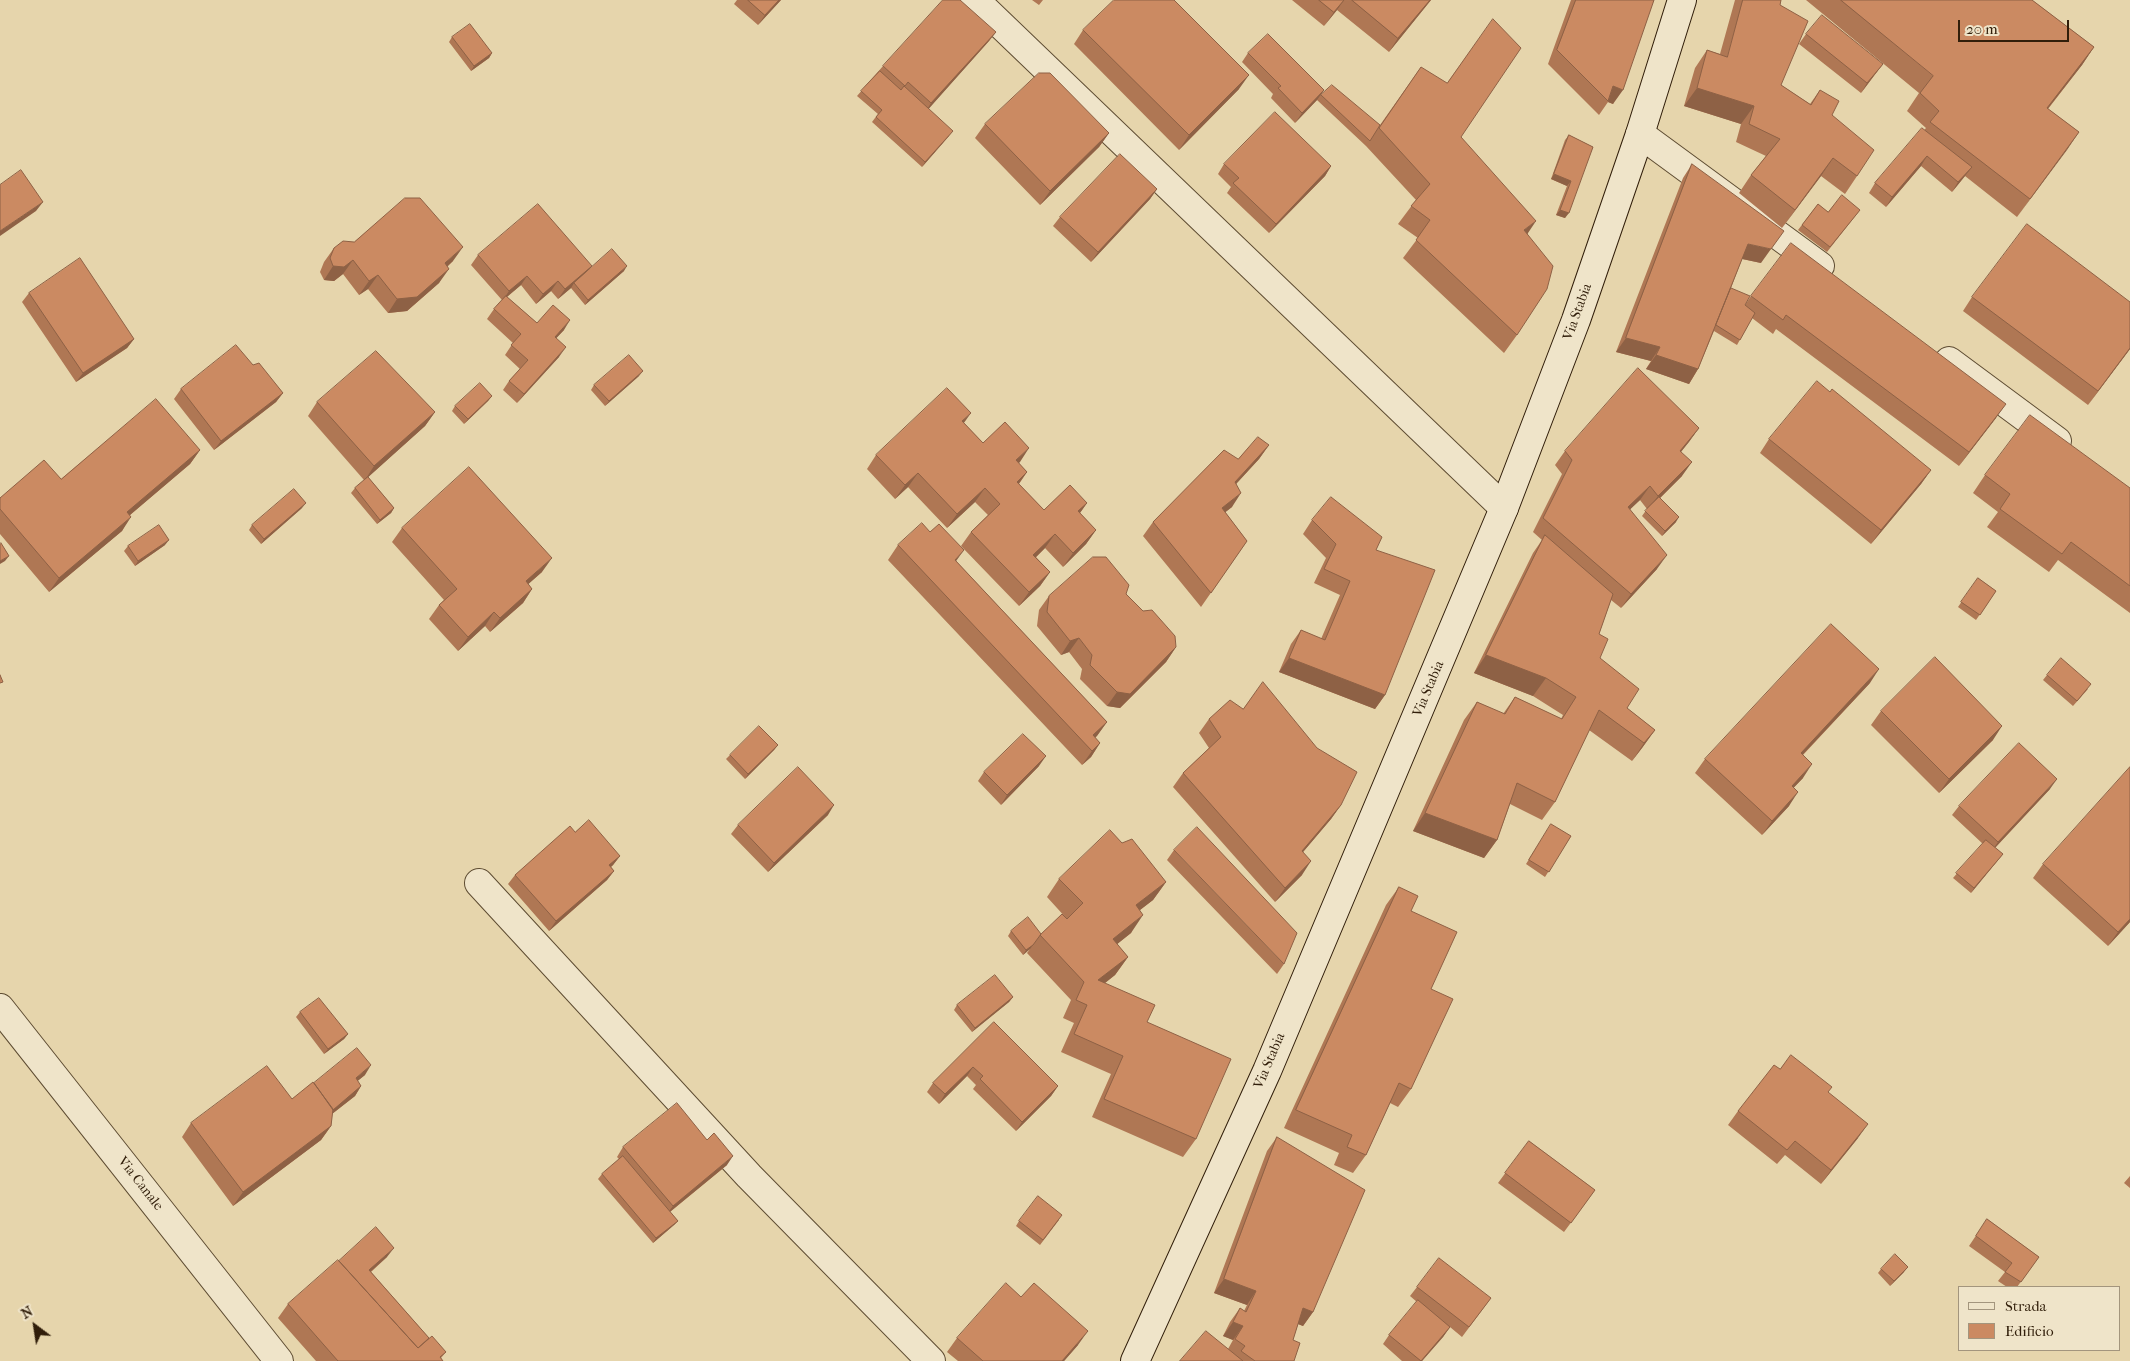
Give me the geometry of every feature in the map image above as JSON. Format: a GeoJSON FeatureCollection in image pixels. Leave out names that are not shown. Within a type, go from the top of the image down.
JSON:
{"type":"FeatureCollection","features":[{"type":"Feature","properties":{"kind":"street"},"geometry":{"type":"LineString","coordinates":[[975,0],[1504,508]]}},
{"type":"Feature","properties":{"kind":"street","name":"Via Stabia"},"geometry":{"type":"LineString","coordinates":[[1134,1361],[1267,1071],[1504,508],[1576,320],[1640,134],[1682,0]]}},
{"type":"Feature","properties":{"kind":"street"},"geometry":{"type":"LineString","coordinates":[[1640,134],[1840,282]]}},
{"type":"Feature","properties":{"kind":"street"},"geometry":{"type":"LineString","coordinates":[[1929,347],[2074,453]]}},
{"type":"Feature","properties":{"kind":"street"},"geometry":{"type":"LineString","coordinates":[[479,883],[749,1176],[931,1361]]}},
{"type":"Feature","properties":{"kind":"street","name":"Via Canale"},"geometry":{"type":"LineString","coordinates":[[0,1008],[280,1361]]}},
{"type":"Feature","properties":{"kind":"building"},"geometry":{"type":"Polygon","coordinates":[[[748,0],[779,0],[765,15],[748,0]]]}},
{"type":"Feature","properties":{"kind":"building"},"geometry":{"type":"Polygon","coordinates":[[[943,0],[960,0],[996,32],[931,103],[908,82],[905,86],[883,66],[943,0]]]}},
{"type":"Feature","properties":{"kind":"building"},"geometry":{"type":"Polygon","coordinates":[[[1114,0],[1174,0],[1249,75],[1189,135],[1083,30],[1114,0]]]}},
{"type":"Feature","properties":{"kind":"building"},"geometry":{"type":"Polygon","coordinates":[[[1319,0],[1344,0],[1334,12],[1319,0]]]}},
{"type":"Feature","properties":{"kind":"building"},"geometry":{"type":"Polygon","coordinates":[[[1352,0],[1430,0],[1398,38],[1352,0]]]}},
{"type":"Feature","properties":{"kind":"building"},"geometry":{"type":"Polygon","coordinates":[[[1576,0],[1654,0],[1623,90],[1613,86],[1608,101],[1557,50],[1576,0]]]}},
{"type":"Feature","properties":{"kind":"building"},"geometry":{"type":"Polygon","coordinates":[[[1743,0],[1781,0],[1780,5],[1808,21],[1781,85],[1811,105],[1820,90],[1839,101],[1832,115],[1874,150],[1857,176],[1833,158],[1795,210],[1751,175],[1780,139],[1749,124],[1754,106],[1697,88],[1707,50],[1727,57],[1743,0]]]}},
{"type":"Feature","properties":{"kind":"building"},"geometry":{"type":"Polygon","coordinates":[[[1841,0],[2032,0],[2094,47],[2047,108],[2079,132],[2030,199],[1930,122],[1939,111],[1920,93],[1933,76],[1841,0]]]}},
{"type":"Feature","properties":{"kind":"building"},"geometry":{"type":"Polygon","coordinates":[[[1822,15],[1883,64],[1867,83],[1806,34],[1822,15]]]}},
{"type":"Feature","properties":{"kind":"building"},"geometry":{"type":"Polygon","coordinates":[[[1493,19],[1521,48],[1461,137],[1536,221],[1524,230],[1553,266],[1547,289],[1517,335],[1416,240],[1430,220],[1411,206],[1430,184],[1379,128],[1421,67],[1447,83],[1493,19]]]}},
{"type":"Feature","properties":{"kind":"building"},"geometry":{"type":"Polygon","coordinates":[[[470,24],[492,53],[474,66],[452,37],[470,24]]]}},
{"type":"Feature","properties":{"kind":"building"},"geometry":{"type":"Polygon","coordinates":[[[1268,34],[1324,90],[1302,113],[1278,88],[1281,86],[1248,53],[1268,34]]]}},
{"type":"Feature","properties":{"kind":"building"},"geometry":{"type":"Polygon","coordinates":[[[880,71],[901,90],[904,86],[953,131],[925,162],[876,117],[882,110],[861,91],[880,71]]]}},
{"type":"Feature","properties":{"kind":"building"},"geometry":{"type":"Polygon","coordinates":[[[1039,73],[1050,73],[1109,133],[1050,191],[985,124],[1039,73]]]}},
{"type":"Feature","properties":{"kind":"building"},"geometry":{"type":"Polygon","coordinates":[[[1332,85],[1380,125],[1370,141],[1321,95],[1332,85]]]}},
{"type":"Feature","properties":{"kind":"building"},"geometry":{"type":"Polygon","coordinates":[[[1275,112],[1331,166],[1276,224],[1233,183],[1239,178],[1224,164],[1275,112]]]}},
{"type":"Feature","properties":{"kind":"building"},"geometry":{"type":"Polygon","coordinates":[[[1922,128],[1972,167],[1958,182],[1927,156],[1892,197],[1875,183],[1922,128]]]}},
{"type":"Feature","properties":{"kind":"building"},"geometry":{"type":"Polygon","coordinates":[[[1569,135],[1593,147],[1569,213],[1560,210],[1571,181],[1554,174],[1569,135]]]}},
{"type":"Feature","properties":{"kind":"building"},"geometry":{"type":"Polygon","coordinates":[[[1120,154],[1157,189],[1098,252],[1060,217],[1120,154]]]}},
{"type":"Feature","properties":{"kind":"building"},"geometry":{"type":"Polygon","coordinates":[[[1692,164],[1784,231],[1771,249],[1748,244],[1698,369],[1656,355],[1660,347],[1626,338],[1692,164]]]}},
{"type":"Feature","properties":{"kind":"building"},"geometry":{"type":"Polygon","coordinates":[[[21,170],[43,202],[0,231],[0,185],[21,170]]]}},
{"type":"Feature","properties":{"kind":"building"},"geometry":{"type":"Polygon","coordinates":[[[1842,195],[1860,210],[1830,247],[1802,225],[1818,204],[1828,212],[1842,195]]]}},
{"type":"Feature","properties":{"kind":"building"},"geometry":{"type":"Polygon","coordinates":[[[405,198],[420,198],[463,247],[445,263],[449,269],[417,297],[397,299],[378,275],[369,281],[353,260],[344,267],[333,266],[330,258],[334,248],[343,241],[354,242],[405,198]]]}},
{"type":"Feature","properties":{"kind":"building"},"geometry":{"type":"Polygon","coordinates":[[[538,204],[592,266],[565,289],[558,281],[543,294],[527,276],[509,291],[478,255],[538,204]]]}},
{"type":"Feature","properties":{"kind":"building"},"geometry":{"type":"Polygon","coordinates":[[[2027,224],[2130,302],[2130,348],[2098,391],[1972,297],[2027,224]]]}},
{"type":"Feature","properties":{"kind":"building"},"geometry":{"type":"Polygon","coordinates":[[[1791,243],[2006,404],[1969,452],[1786,315],[1783,320],[1751,296],[1791,243]]]}},
{"type":"Feature","properties":{"kind":"building"},"geometry":{"type":"Polygon","coordinates":[[[612,249],[627,266],[588,300],[574,283],[612,249]]]}},
{"type":"Feature","properties":{"kind":"building"},"geometry":{"type":"Polygon","coordinates":[[[80,258],[134,339],[83,373],[29,293],[80,258]]]}},
{"type":"Feature","properties":{"kind":"building"},"geometry":{"type":"Polygon","coordinates":[[[1731,288],[1750,296],[1745,305],[1755,313],[1740,340],[1716,325],[1731,288]]]}},
{"type":"Feature","properties":{"kind":"building"},"geometry":{"type":"Polygon","coordinates":[[[506,296],[537,323],[553,305],[570,320],[555,337],[566,347],[524,394],[509,381],[528,360],[511,345],[521,334],[494,309],[506,296]]]}},
{"type":"Feature","properties":{"kind":"building"},"geometry":{"type":"Polygon","coordinates":[[[236,345],[253,365],[259,363],[283,393],[221,441],[181,389],[236,345]]]}},
{"type":"Feature","properties":{"kind":"building"},"geometry":{"type":"Polygon","coordinates":[[[376,351],[435,412],[374,466],[317,402],[376,351]]]}},
{"type":"Feature","properties":{"kind":"building"},"geometry":{"type":"Polygon","coordinates":[[[629,355],[643,371],[609,401],[594,385],[629,355]]]}},
{"type":"Feature","properties":{"kind":"building"},"geometry":{"type":"Polygon","coordinates":[[[1638,368],[1699,428],[1680,451],[1692,462],[1658,496],[1650,486],[1628,507],[1667,555],[1631,594],[1543,518],[1572,460],[1565,451],[1638,368]]]}},
{"type":"Feature","properties":{"kind":"building"},"geometry":{"type":"Polygon","coordinates":[[[1817,381],[1830,392],[1832,389],[1931,470],[1881,530],[1769,439],[1817,381]]]}},
{"type":"Feature","properties":{"kind":"building"},"geometry":{"type":"Polygon","coordinates":[[[480,383],[492,396],[468,419],[455,406],[480,383]]]}},
{"type":"Feature","properties":{"kind":"building"},"geometry":{"type":"Polygon","coordinates":[[[947,388],[971,413],[962,421],[983,443],[1005,422],[1029,448],[1016,460],[1027,472],[1017,482],[1044,510],[1070,485],[1087,503],[1078,511],[1096,530],[1073,553],[1055,534],[1033,555],[1050,572],[1029,592],[971,532],[1000,504],[985,488],[957,514],[918,473],[905,485],[876,455],[947,388]]]}},
{"type":"Feature","properties":{"kind":"building"},"geometry":{"type":"Polygon","coordinates":[[[156,399],[200,450],[127,512],[131,517],[59,578],[0,509],[0,498],[44,460],[61,479],[156,399]]]}},
{"type":"Feature","properties":{"kind":"building"},"geometry":{"type":"Polygon","coordinates":[[[2030,415],[2130,488],[2130,586],[2071,542],[2062,554],[2000,509],[2010,494],[1985,475],[2030,415]]]}},
{"type":"Feature","properties":{"kind":"building"},"geometry":{"type":"Polygon","coordinates":[[[1258,437],[1269,445],[1235,482],[1241,493],[1222,508],[1247,541],[1211,593],[1153,522],[1224,450],[1238,459],[1258,437]]]}},
{"type":"Feature","properties":{"kind":"building"},"geometry":{"type":"Polygon","coordinates":[[[469,467],[552,558],[526,581],[532,589],[500,618],[494,612],[468,637],[439,605],[457,589],[402,528],[469,467]]]}},
{"type":"Feature","properties":{"kind":"building"},"geometry":{"type":"Polygon","coordinates":[[[368,477],[394,508],[380,520],[355,488],[368,477]]]}},
{"type":"Feature","properties":{"kind":"building"},"geometry":{"type":"Polygon","coordinates":[[[294,489],[306,503],[264,539],[252,525],[294,489]]]}},
{"type":"Feature","properties":{"kind":"building"},"geometry":{"type":"Polygon","coordinates":[[[1331,497],[1382,537],[1376,550],[1435,570],[1385,695],[1289,658],[1301,630],[1325,640],[1350,581],[1324,569],[1336,544],[1312,520],[1331,497]]]}},
{"type":"Feature","properties":{"kind":"building"},"geometry":{"type":"Polygon","coordinates":[[[1659,497],[1679,517],[1665,531],[1645,511],[1659,497]]]}},
{"type":"Feature","properties":{"kind":"building"},"geometry":{"type":"Polygon","coordinates":[[[922,523],[930,532],[939,524],[964,550],[955,560],[1107,722],[1093,735],[1100,743],[1092,751],[898,545],[922,523]]]}},
{"type":"Feature","properties":{"kind":"building"},"geometry":{"type":"Polygon","coordinates":[[[159,525],[169,540],[138,561],[128,546],[159,525]]]}},
{"type":"Feature","properties":{"kind":"building"},"geometry":{"type":"Polygon","coordinates":[[[1545,535],[1613,594],[1599,634],[1608,639],[1600,658],[1639,689],[1627,708],[1655,730],[1644,743],[1599,710],[1555,802],[1517,783],[1497,840],[1425,813],[1477,702],[1505,714],[1515,697],[1562,719],[1576,697],[1546,678],[1486,655],[1545,535]]]}},
{"type":"Feature","properties":{"kind":"building"},"geometry":{"type":"Polygon","coordinates":[[[0,544],[9,556],[0,561],[0,544]]]}},
{"type":"Feature","properties":{"kind":"building"},"geometry":{"type":"Polygon","coordinates":[[[1093,557],[1106,557],[1129,585],[1126,594],[1143,611],[1152,610],[1175,636],[1176,647],[1130,694],[1117,692],[1090,665],[1092,655],[1079,638],[1070,641],[1047,612],[1049,596],[1093,557]]]}},
{"type":"Feature","properties":{"kind":"building"},"geometry":{"type":"Polygon","coordinates":[[[1978,578],[1996,591],[1980,615],[1961,602],[1978,578]]]}},
{"type":"Feature","properties":{"kind":"building"},"geometry":{"type":"Polygon","coordinates":[[[1831,624],[1879,669],[1801,753],[1812,764],[1792,786],[1798,792],[1772,821],[1705,759],[1831,624]]]}},
{"type":"Feature","properties":{"kind":"building"},"geometry":{"type":"Polygon","coordinates":[[[1935,657],[2002,726],[1949,779],[1881,711],[1935,657]]]}},
{"type":"Feature","properties":{"kind":"building"},"geometry":{"type":"Polygon","coordinates":[[[2061,658],[2091,684],[2077,701],[2047,675],[2061,658]]]}},
{"type":"Feature","properties":{"kind":"building"},"geometry":{"type":"Polygon","coordinates":[[[1263,682],[1317,748],[1357,772],[1341,805],[1302,851],[1311,861],[1285,888],[1183,773],[1221,737],[1209,719],[1230,700],[1243,709],[1263,682]]]}},
{"type":"Feature","properties":{"kind":"building"},"geometry":{"type":"Polygon","coordinates":[[[759,726],[778,745],[748,774],[730,755],[759,726]]]}},
{"type":"Feature","properties":{"kind":"building"},"geometry":{"type":"Polygon","coordinates":[[[1023,734],[1046,756],[1007,795],[984,772],[1023,734]]]}},
{"type":"Feature","properties":{"kind":"building"},"geometry":{"type":"Polygon","coordinates":[[[2019,743],[2057,779],[1998,842],[1959,806],[2019,743]]]}},
{"type":"Feature","properties":{"kind":"building"},"geometry":{"type":"Polygon","coordinates":[[[798,767],[834,805],[774,863],[738,825],[798,767]]]}},
{"type":"Feature","properties":{"kind":"building"},"geometry":{"type":"Polygon","coordinates":[[[2130,767],[2130,919],[2118,932],[2043,864],[2130,767]]]}},
{"type":"Feature","properties":{"kind":"building"},"geometry":{"type":"Polygon","coordinates":[[[589,820],[620,856],[609,865],[614,871],[556,921],[515,875],[570,826],[575,832],[589,820]]]}},
{"type":"Feature","properties":{"kind":"building"},"geometry":{"type":"Polygon","coordinates":[[[1551,824],[1571,836],[1549,872],[1529,860],[1551,824]]]}},
{"type":"Feature","properties":{"kind":"building"},"geometry":{"type":"Polygon","coordinates":[[[1197,827],[1297,933],[1284,964],[1174,850],[1197,827]]]}},
{"type":"Feature","properties":{"kind":"building"},"geometry":{"type":"Polygon","coordinates":[[[1110,830],[1122,843],[1132,839],[1166,882],[1136,905],[1143,915],[1113,939],[1128,957],[1098,980],[1155,1005],[1147,1022],[1231,1059],[1196,1139],[1104,1099],[1123,1056],[1074,1034],[1087,1005],[1076,1000],[1084,982],[1040,935],[1062,914],[1067,919],[1083,903],[1059,879],[1110,830]]]}},
{"type":"Feature","properties":{"kind":"building"},"geometry":{"type":"Polygon","coordinates":[[[1986,840],[2003,854],[1974,888],[1956,873],[1986,840]]]}},
{"type":"Feature","properties":{"kind":"building"},"geometry":{"type":"Polygon","coordinates":[[[1399,887],[1418,896],[1411,911],[1457,932],[1431,989],[1453,999],[1411,1089],[1399,1083],[1366,1155],[1347,1147],[1352,1135],[1296,1110],[1399,887]]]}},
{"type":"Feature","properties":{"kind":"building"},"geometry":{"type":"Polygon","coordinates":[[[1028,917],[1041,934],[1033,945],[1026,950],[1011,931],[1028,917]]]}},
{"type":"Feature","properties":{"kind":"building"},"geometry":{"type":"Polygon","coordinates":[[[995,975],[1013,997],[975,1028],[957,1005],[995,975]]]}},
{"type":"Feature","properties":{"kind":"building"},"geometry":{"type":"Polygon","coordinates":[[[319,998],[348,1034],[328,1049],[300,1012],[319,998]]]}},
{"type":"Feature","properties":{"kind":"building"},"geometry":{"type":"Polygon","coordinates":[[[994,1022],[1058,1086],[1022,1122],[980,1079],[983,1076],[973,1067],[945,1094],[933,1083],[994,1022]]]}},
{"type":"Feature","properties":{"kind":"building"},"geometry":{"type":"Polygon","coordinates":[[[357,1048],[371,1065],[356,1078],[361,1086],[333,1110],[314,1083],[357,1048]]]}},
{"type":"Feature","properties":{"kind":"building"},"geometry":{"type":"Polygon","coordinates":[[[1791,1055],[1832,1087],[1828,1092],[1868,1124],[1831,1170],[1795,1141],[1787,1150],[1738,1111],[1774,1065],[1780,1069],[1791,1055]]]}},
{"type":"Feature","properties":{"kind":"building"},"geometry":{"type":"Polygon","coordinates":[[[267,1066],[292,1099],[313,1082],[333,1109],[331,1126],[243,1192],[191,1123],[267,1066]]]}},
{"type":"Feature","properties":{"kind":"building"},"geometry":{"type":"Polygon","coordinates":[[[677,1103],[707,1140],[714,1133],[733,1156],[673,1206],[623,1147],[677,1103]]]}},
{"type":"Feature","properties":{"kind":"building"},"geometry":{"type":"Polygon","coordinates":[[[1277,1137],[1365,1190],[1313,1312],[1303,1308],[1293,1340],[1300,1343],[1294,1361],[1255,1361],[1241,1351],[1245,1346],[1235,1339],[1243,1326],[1233,1322],[1240,1308],[1246,1312],[1256,1291],[1224,1279],[1277,1137]]]}},
{"type":"Feature","properties":{"kind":"building"},"geometry":{"type":"Polygon","coordinates":[[[1529,1141],[1595,1190],[1571,1223],[1505,1173],[1529,1141]]]}},
{"type":"Feature","properties":{"kind":"building"},"geometry":{"type":"Polygon","coordinates":[[[623,1156],[678,1221],[656,1238],[602,1174],[623,1156]]]}},
{"type":"Feature","properties":{"kind":"building"},"geometry":{"type":"Polygon","coordinates":[[[1038,1196],[1062,1215],[1043,1240],[1019,1221],[1038,1196]]]}},
{"type":"Feature","properties":{"kind":"building"},"geometry":{"type":"Polygon","coordinates":[[[1987,1219],[2039,1257],[2021,1282],[2005,1272],[2012,1263],[1976,1236],[1987,1219]]]}},
{"type":"Feature","properties":{"kind":"building"},"geometry":{"type":"Polygon","coordinates":[[[376,1227],[394,1248],[369,1270],[429,1338],[418,1348],[339,1261],[376,1227]]]}},
{"type":"Feature","properties":{"kind":"building"},"geometry":{"type":"Polygon","coordinates":[[[1895,1254],[1908,1267],[1894,1281],[1881,1269],[1895,1254]]]}},
{"type":"Feature","properties":{"kind":"building"},"geometry":{"type":"Polygon","coordinates":[[[1439,1258],[1491,1298],[1469,1327],[1417,1287],[1439,1258]]]}},
{"type":"Feature","properties":{"kind":"building"},"geometry":{"type":"Polygon","coordinates":[[[338,1260],[418,1348],[432,1336],[446,1352],[440,1357],[443,1361],[338,1361],[288,1304],[338,1260]]]}},
{"type":"Feature","properties":{"kind":"building"},"geometry":{"type":"Polygon","coordinates":[[[1006,1283],[1021,1297],[1034,1283],[1088,1331],[1062,1361],[983,1361],[957,1338],[1006,1283]]]}},
{"type":"Feature","properties":{"kind":"building"},"geometry":{"type":"Polygon","coordinates":[[[1418,1300],[1450,1327],[1421,1361],[1389,1335],[1418,1300]]]}},
{"type":"Feature","properties":{"kind":"building"},"geometry":{"type":"Polygon","coordinates":[[[1206,1331],[1243,1361],[1180,1361],[1206,1331]]]}}]}
